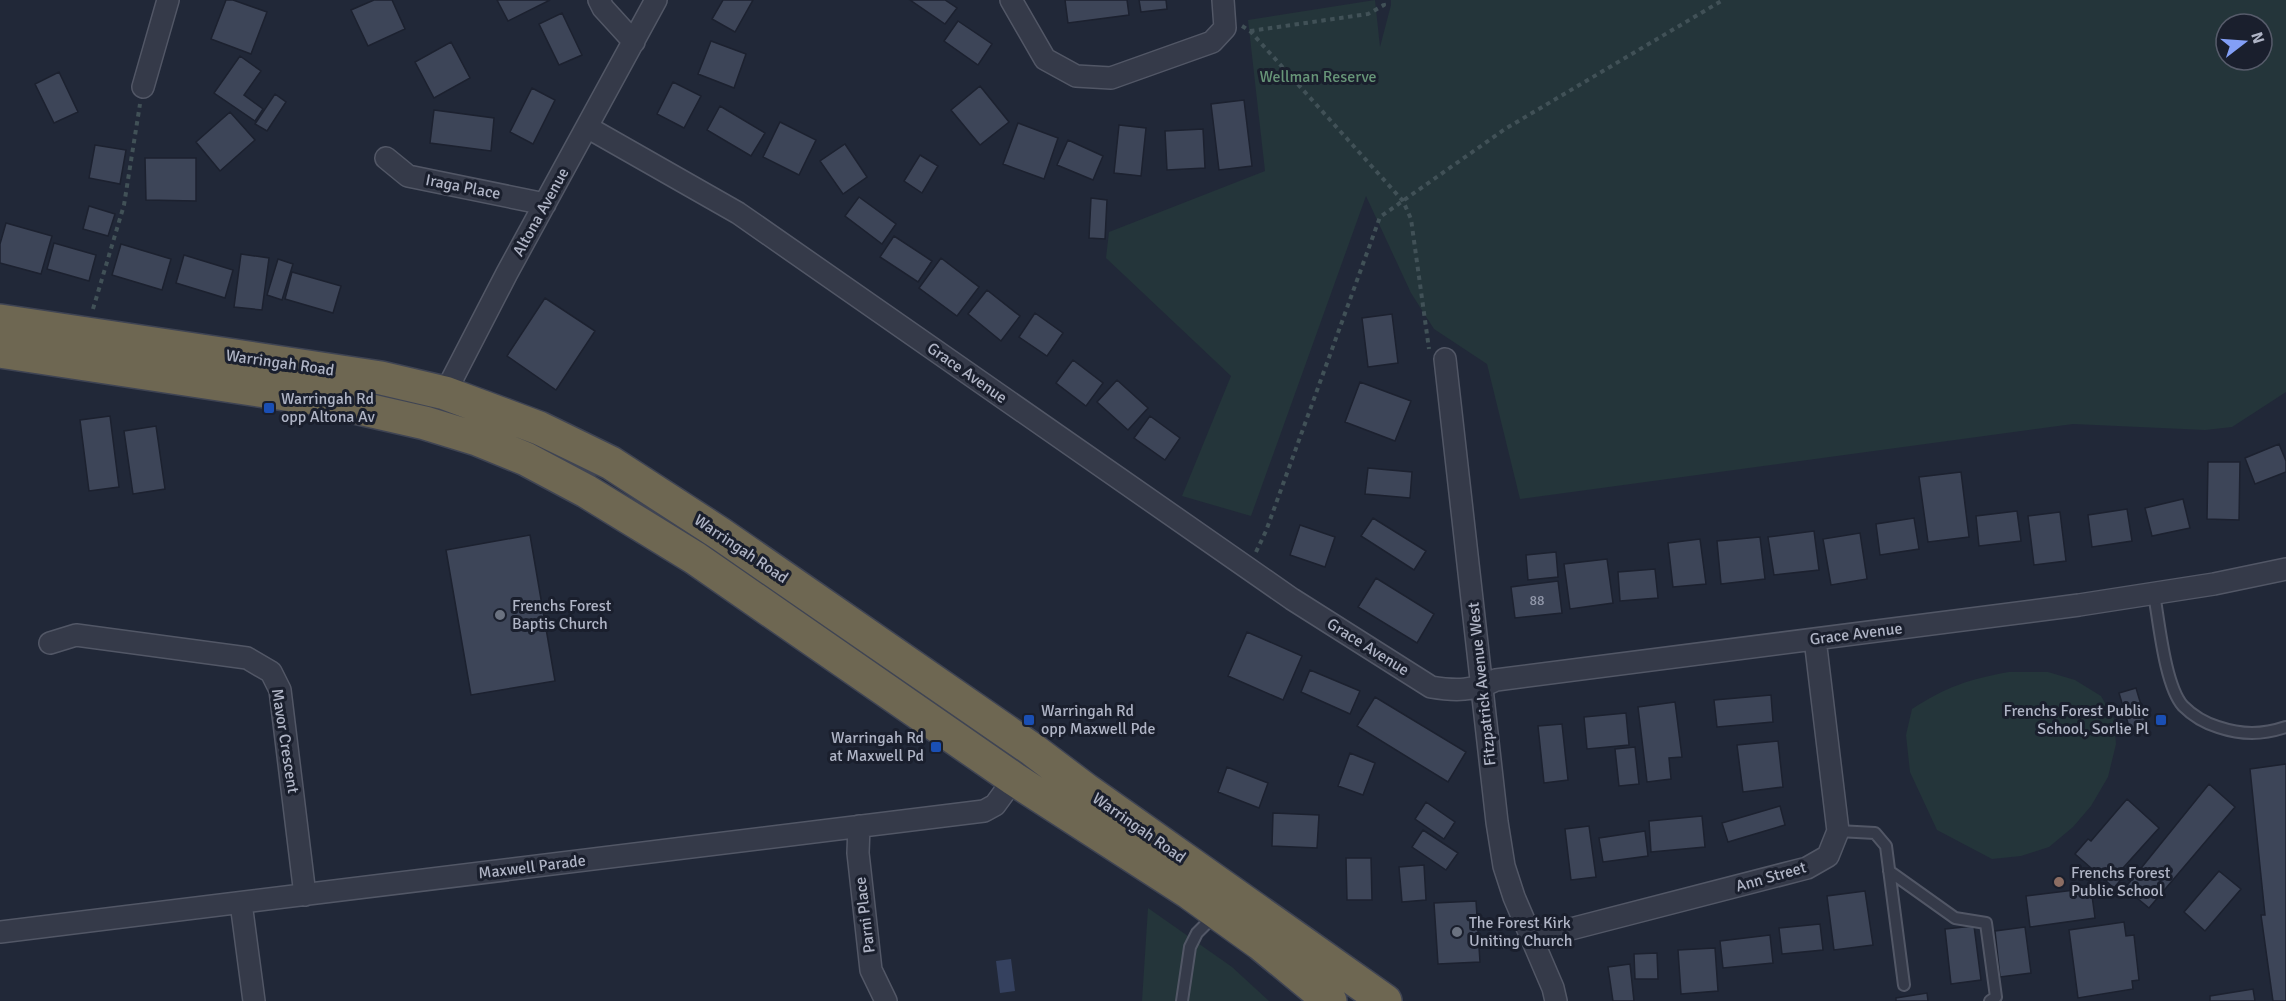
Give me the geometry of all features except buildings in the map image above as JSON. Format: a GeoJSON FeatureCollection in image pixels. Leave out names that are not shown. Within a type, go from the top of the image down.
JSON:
{"type":"FeatureCollection","features":[{"type":"Feature","properties":{"kind":"highway","name":"Warringah Road"},"geometry":{"type":"LineString","coordinates":[[0,321],[381,378],[445,393],[539,428],[611,463],[719,532],[1034,750],[1086,790],[1385,1001]]}},
{"type":"Feature","properties":{"kind":"highway","name":"Warringah Road"},"geometry":{"type":"LineString","coordinates":[[0,351],[319,399],[425,423],[477,439],[526,459],[653,531],[704,564],[1014,779],[1217,913],[1261,944],[1330,1001]]}},
{"type":"Feature","properties":{"kind":"highway","name":"Altona Avenue"},"geometry":{"type":"LineString","coordinates":[[425,423],[445,393]]}},
{"type":"Feature","properties":{"kind":"highway","name":"Maxwell Parade"},"geometry":{"type":"LineString","coordinates":[[1014,779],[1034,750]]}},
{"type":"Feature","properties":{"kind":"street"},"geometry":{"type":"LineString","coordinates":[[143,87],[168,0]]}},
{"type":"Feature","properties":{"kind":"street"},"geometry":{"type":"LineString","coordinates":[[599,0],[603,8],[634,42]]}},
{"type":"Feature","properties":{"kind":"street","name":"Altona Avenue"},"geometry":{"type":"LineString","coordinates":[[445,393],[656,0]]}},
{"type":"Feature","properties":{"kind":"street"},"geometry":{"type":"LineString","coordinates":[[1011,0],[1045,59],[1076,76],[1111,78],[1212,42],[1225,28],[1224,9]]}},
{"type":"Feature","properties":{"kind":"street","name":"Grace Avenue"},"geometry":{"type":"LineString","coordinates":[[587,127],[738,213],[1248,569],[1431,687],[1454,691],[1483,686],[1507,678],[2154,594],[2286,569]]}},
{"type":"Feature","properties":{"kind":"street","name":"Iraga Place"},"geometry":{"type":"LineString","coordinates":[[386,158],[408,176],[545,204]]}},
{"type":"Feature","properties":{"kind":"street","name":"Fitzpatrick Avenue West"},"geometry":{"type":"LineString","coordinates":[[1445,358],[1497,822],[1504,866],[1514,897],[1553,988],[1556,1001]]}},
{"type":"Feature","properties":{"kind":"street","name":"Mavor Crescent"},"geometry":{"type":"LineString","coordinates":[[50,643],[76,635],[248,658],[271,672],[280,690],[305,895]]}},
{"type":"Feature","properties":{"kind":"street"},"geometry":{"type":"LineString","coordinates":[[1815,639],[1838,831]]}},
{"type":"Feature","properties":{"kind":"street","name":"Maxwell Parade"},"geometry":{"type":"LineString","coordinates":[[0,932],[984,811],[994,805],[1014,779]]}},
{"type":"Feature","properties":{"kind":"street","name":"Parni Place"},"geometry":{"type":"LineString","coordinates":[[859,826],[858,853],[871,970],[886,1001]]}},
{"type":"Feature","properties":{"kind":"street","name":"Ann Street"},"geometry":{"type":"LineString","coordinates":[[1532,939],[1807,868],[1828,856],[1838,831]]}},
{"type":"Feature","properties":{"kind":"street"},"geometry":{"type":"LineString","coordinates":[[241,903],[254,1001]]}},
{"type":"Feature","properties":{"kind":"lane"},"geometry":{"type":"LineString","coordinates":[[2154,594],[2165,658],[2173,689],[2182,704],[2198,718],[2232,732],[2254,735],[2286,727]]}},
{"type":"Feature","properties":{"kind":"lane"},"geometry":{"type":"LineString","coordinates":[[1838,831],[1875,833],[1886,846],[1904,985]]}},
{"type":"Feature","properties":{"kind":"lane"},"geometry":{"type":"LineString","coordinates":[[1889,871],[1955,918],[1986,923],[1996,997],[1990,1001]]}},
{"type":"Feature","properties":{"kind":"lane"},"geometry":{"type":"LineString","coordinates":[[1182,1001],[1190,947],[1197,933],[1217,913]]}},
{"type":"Feature","properties":{"kind":"path"},"geometry":{"type":"LineString","coordinates":[[1250,31],[1368,14],[1384,5],[1383,0]]}},
{"type":"Feature","properties":{"kind":"path"},"geometry":{"type":"LineString","coordinates":[[1248,569],[1266,531],[1380,217],[1505,129],[1722,0]]}},
{"type":"Feature","properties":{"kind":"path"},"geometry":{"type":"LineString","coordinates":[[1224,9],[1250,31],[1403,201],[1411,219],[1429,348],[1445,358]]}},
{"type":"Feature","properties":{"kind":"path"},"geometry":{"type":"LineString","coordinates":[[92,310],[124,205],[143,87]]}},
{"type":"Feature","properties":{"kind":"green space","name":"Wellman Reserve"},"geometry":{"type":"Polygon","coordinates":[[[1375,0],[1380,47],[1391,0],[2286,0],[2286,392],[2232,427],[2205,430],[2073,424],[1520,499],[1487,364],[1434,329],[1411,293],[1366,196],[1251,516],[1182,496],[1231,376],[1106,258],[1109,232],[1265,171],[1248,20],[1375,0]]]}},
{"type":"Feature","properties":{"kind":"green space"},"geometry":{"type":"Polygon","coordinates":[[[2009,672],[2048,672],[2075,680],[2101,696],[2114,719],[2116,744],[2108,777],[2091,806],[2073,827],[2049,847],[2021,856],[1992,859],[1937,830],[1910,772],[1906,735],[1912,709],[1924,701],[1958,685],[2009,672]]]}},
{"type":"Feature","properties":{"kind":"green space"},"geometry":{"type":"Polygon","coordinates":[[[1148,908],[1232,967],[1269,1001],[1142,1001],[1148,908]]]}},
{"type":"Feature","properties":{"kind":"water"},"geometry":{"type":"Polygon","coordinates":[[[1011,959],[1015,991],[1000,993],[996,961],[1011,959]]]}},
{"type":"Feature","properties":{"kind":"place","name":"Warringah Rd opp Altona Av"},"geometry":{"type":"Point","coordinates":[269,408]}},
{"type":"Feature","properties":{"kind":"place","name":"Frenchs Forest Baptis Church"},"geometry":{"type":"Point","coordinates":[500,615]}},
{"type":"Feature","properties":{"kind":"place","name":"Warringah Rd opp Maxwell Pde"},"geometry":{"type":"Point","coordinates":[1029,720]}},
{"type":"Feature","properties":{"kind":"place","name":"Frenchs Forest Public School, Sorlie Pl"},"geometry":{"type":"Point","coordinates":[2161,720]}},
{"type":"Feature","properties":{"kind":"place","name":"Warringah Rd at Maxwell Pd"},"geometry":{"type":"Point","coordinates":[936,747]}},
{"type":"Feature","properties":{"kind":"place","name":"Frenchs Forest Public School"},"geometry":{"type":"Point","coordinates":[2059,882]}},
{"type":"Feature","properties":{"kind":"place","name":"The Forest Kirk Uniting Church"},"geometry":{"type":"Point","coordinates":[1457,932]}}]}
